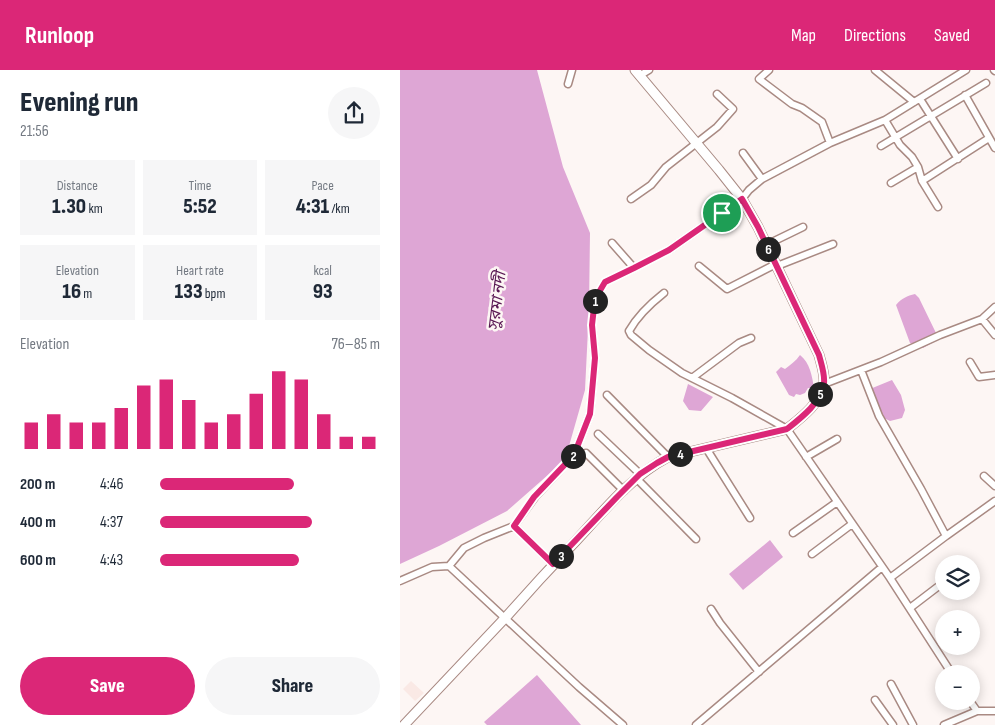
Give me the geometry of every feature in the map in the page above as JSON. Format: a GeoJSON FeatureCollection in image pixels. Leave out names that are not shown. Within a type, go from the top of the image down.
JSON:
{"type":"FeatureCollection","features":[{"type":"Feature","properties":{"kind":"main road"},"geometry":{"type":"LineString","coordinates":[[404,725],[553,564],[638,476],[668,457],[787,429],[801,418],[818,400],[824,384],[824,372],[819,355],[758,227],[742,199],[720,170],[637,73]]}},
{"type":"Feature","properties":{"kind":"street"},"geometry":{"type":"LineString","coordinates":[[568,84],[572,70]]}},
{"type":"Feature","properties":{"kind":"street"},"geometry":{"type":"LineString","coordinates":[[637,73],[649,70]]}},
{"type":"Feature","properties":{"kind":"street"},"geometry":{"type":"LineString","coordinates":[[769,70],[759,78],[792,104],[802,108],[822,122],[830,144]]}},
{"type":"Feature","properties":{"kind":"street"},"geometry":{"type":"LineString","coordinates":[[875,70],[917,101],[931,115],[958,159]]}},
{"type":"Feature","properties":{"kind":"street"},"geometry":{"type":"LineString","coordinates":[[449,566],[464,548],[514,526],[534,497],[574,455],[590,414],[595,358],[592,325],[595,299],[605,282],[669,250],[742,199],[762,178],[830,144],[885,120],[966,70]]}},
{"type":"Feature","properties":{"kind":"street"},"geometry":{"type":"LineString","coordinates":[[881,146],[986,82]]}},
{"type":"Feature","properties":{"kind":"street"},"geometry":{"type":"LineString","coordinates":[[632,199],[651,185],[666,167],[718,127],[733,109],[717,94]]}},
{"type":"Feature","properties":{"kind":"street"},"geometry":{"type":"LineString","coordinates":[[965,95],[995,148]]}},
{"type":"Feature","properties":{"kind":"street"},"geometry":{"type":"LineString","coordinates":[[885,120],[900,145],[912,157],[918,167],[922,181],[938,207]]}},
{"type":"Feature","properties":{"kind":"street"},"geometry":{"type":"LineString","coordinates":[[922,181],[989,138]]}},
{"type":"Feature","properties":{"kind":"street"},"geometry":{"type":"LineString","coordinates":[[743,153],[762,178]]}},
{"type":"Feature","properties":{"kind":"street"},"geometry":{"type":"LineString","coordinates":[[891,183],[918,167]]}},
{"type":"Feature","properties":{"kind":"street"},"geometry":{"type":"LineString","coordinates":[[766,244],[803,227]]}},
{"type":"Feature","properties":{"kind":"street"},"geometry":{"type":"LineString","coordinates":[[612,243],[634,268]]}},
{"type":"Feature","properties":{"kind":"street"},"geometry":{"type":"LineString","coordinates":[[699,266],[727,289],[776,265],[832,244]]}},
{"type":"Feature","properties":{"kind":"street"},"geometry":{"type":"LineString","coordinates":[[664,293],[652,302],[634,322],[629,331],[631,335],[682,373],[787,429],[890,578],[946,665]]}},
{"type":"Feature","properties":{"kind":"street"},"geometry":{"type":"LineString","coordinates":[[824,384],[882,362],[940,335],[982,319],[995,307]]}},
{"type":"Feature","properties":{"kind":"street"},"geometry":{"type":"LineString","coordinates":[[982,319],[995,335]]}},
{"type":"Feature","properties":{"kind":"street"},"geometry":{"type":"LineString","coordinates":[[692,378],[739,343],[751,338]]}},
{"type":"Feature","properties":{"kind":"street"},"geometry":{"type":"LineString","coordinates":[[970,362],[979,377],[995,375]]}},
{"type":"Feature","properties":{"kind":"street"},"geometry":{"type":"LineString","coordinates":[[861,370],[879,416],[946,536]]}},
{"type":"Feature","properties":{"kind":"street"},"geometry":{"type":"LineString","coordinates":[[607,395],[668,457]]}},
{"type":"Feature","properties":{"kind":"street"},"geometry":{"type":"LineString","coordinates":[[598,434],[696,539]]}},
{"type":"Feature","properties":{"kind":"street"},"geometry":{"type":"LineString","coordinates":[[806,458],[838,439]]}},
{"type":"Feature","properties":{"kind":"street"},"geometry":{"type":"LineString","coordinates":[[706,448],[750,518]]}},
{"type":"Feature","properties":{"kind":"street"},"geometry":{"type":"LineString","coordinates":[[586,453],[624,491]]}},
{"type":"Feature","properties":{"kind":"street"},"geometry":{"type":"LineString","coordinates":[[984,476],[995,486]]}},
{"type":"Feature","properties":{"kind":"street"},"geometry":{"type":"LineString","coordinates":[[890,578],[995,501]]}},
{"type":"Feature","properties":{"kind":"street"},"geometry":{"type":"LineString","coordinates":[[793,534],[837,502]]}},
{"type":"Feature","properties":{"kind":"street"},"geometry":{"type":"LineString","coordinates":[[812,554],[852,524]]}},
{"type":"Feature","properties":{"kind":"street"},"geometry":{"type":"LineString","coordinates":[[514,526],[553,564]]}},
{"type":"Feature","properties":{"kind":"street"},"geometry":{"type":"LineString","coordinates":[[400,580],[432,567],[449,566],[579,687],[623,725]]}},
{"type":"Feature","properties":{"kind":"street"},"geometry":{"type":"LineString","coordinates":[[696,725],[882,567]]}},
{"type":"Feature","properties":{"kind":"street"},"geometry":{"type":"LineString","coordinates":[[910,608],[935,589]]}},
{"type":"Feature","properties":{"kind":"street"},"geometry":{"type":"LineString","coordinates":[[711,608],[759,672]]}},
{"type":"Feature","properties":{"kind":"street"},"geometry":{"type":"LineString","coordinates":[[891,684],[913,725]]}},
{"type":"Feature","properties":{"kind":"street"},"geometry":{"type":"LineString","coordinates":[[875,700],[893,725]]}},
{"type":"Feature","properties":{"kind":"street"},"geometry":{"type":"LineString","coordinates":[[944,725],[976,711],[995,711]]}},
{"type":"Feature","properties":{"kind":"shaded area"},"geometry":{"type":"Polygon","coordinates":[[[411,681],[424,693],[415,701],[403,689],[411,681]]]}},
{"type":"Feature","properties":{"kind":"water","name":"সুরমা নদী"},"geometry":{"type":"Polygon","coordinates":[[[400,70],[537,70],[563,167],[590,233],[585,390],[565,460],[507,511],[400,564],[400,70]]]}},
{"type":"Feature","properties":{"kind":"water"},"geometry":{"type":"Polygon","coordinates":[[[915,294],[919,298],[936,333],[934,342],[923,348],[910,343],[896,305],[905,298],[915,294]]]}},
{"type":"Feature","properties":{"kind":"water"},"geometry":{"type":"Polygon","coordinates":[[[800,355],[808,366],[814,388],[808,388],[805,393],[796,394],[794,397],[789,395],[776,372],[781,367],[785,369],[800,355]]]}},
{"type":"Feature","properties":{"kind":"water"},"geometry":{"type":"Polygon","coordinates":[[[892,380],[901,395],[905,410],[902,418],[890,421],[884,418],[870,389],[892,380]]]}},
{"type":"Feature","properties":{"kind":"water"},"geometry":{"type":"Polygon","coordinates":[[[688,384],[713,397],[701,411],[689,410],[683,401],[688,384]]]}},
{"type":"Feature","properties":{"kind":"water"},"geometry":{"type":"Polygon","coordinates":[[[770,540],[783,557],[743,590],[729,574],[770,540]]]}},
{"type":"Feature","properties":{"kind":"water"},"geometry":{"type":"Polygon","coordinates":[[[537,675],[581,725],[487,725],[484,722],[537,675]]]}},
{"type":"Feature","properties":{"kind":"route"},"geometry":{"type":"LineString","coordinates":[[742,199],[758,227],[819,355],[824,372],[824,384],[818,400],[801,418],[787,429],[668,457],[657,463],[640,474],[553,564],[514,526],[534,497],[574,455],[590,414],[595,358],[592,325],[595,299],[605,282],[669,250],[722,213],[742,199]]}}]}
